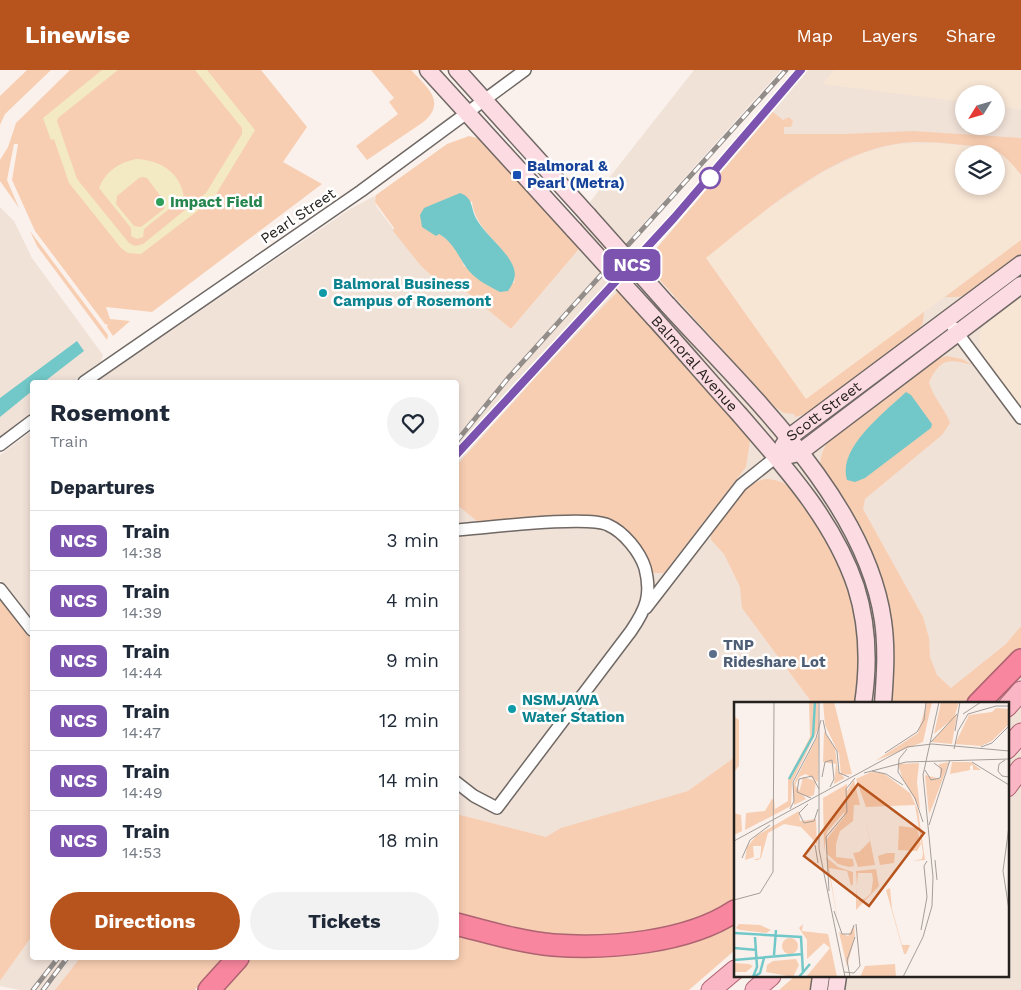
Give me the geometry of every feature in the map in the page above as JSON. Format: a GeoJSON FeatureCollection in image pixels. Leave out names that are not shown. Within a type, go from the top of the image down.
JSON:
{"type":"FeatureCollection","features":[{"type":"Feature","properties":{"kind":"highway"},"geometry":{"type":"LineString","coordinates":[[980,702],[1021,660]]}},
{"type":"Feature","properties":{"kind":"highway"},"geometry":{"type":"LineString","coordinates":[[459,925],[515,939],[554,945],[616,945],[670,936],[700,928],[734,911]]}},
{"type":"Feature","properties":{"kind":"highway"},"geometry":{"type":"LineString","coordinates":[[209,990],[236,960]]}},
{"type":"Feature","properties":{"kind":"main road"},"geometry":{"type":"LineString","coordinates":[[1008,706],[1021,691]]}},
{"type":"Feature","properties":{"kind":"main road"},"geometry":{"type":"LineString","coordinates":[[1008,747],[1021,733]]}},
{"type":"Feature","properties":{"kind":"main road"},"geometry":{"type":"LineString","coordinates":[[1008,786],[1021,768]]}},
{"type":"Feature","properties":{"kind":"main road"},"geometry":{"type":"LineString","coordinates":[[711,990],[734,971]]}},
{"type":"Feature","properties":{"kind":"main road"},"geometry":{"type":"LineString","coordinates":[[755,990],[769,978]]}},
{"type":"Feature","properties":{"kind":"street","name":"Balmoral Avenue"},"geometry":{"type":"LineString","coordinates":[[428,70],[654,318],[776,457],[838,544],[857,590],[867,646],[868,673],[863,702]]}},
{"type":"Feature","properties":{"kind":"street","name":"Balmoral Avenue"},"geometry":{"type":"LineString","coordinates":[[457,70],[788,438],[855,534],[877,592],[883,620],[886,660],[882,702]]}},
{"type":"Feature","properties":{"kind":"street","name":"Pearl Street"},"geometry":{"type":"LineString","coordinates":[[87,380],[361,191],[525,70]]}},
{"type":"Feature","properties":{"kind":"street","name":"Scott Street"},"geometry":{"type":"LineString","coordinates":[[776,457],[788,438],[1021,264]]}},
{"type":"Feature","properties":{"kind":"street","name":"Scott Street"},"geometry":{"type":"LineString","coordinates":[[776,457],[799,453],[1021,285]]}},
{"type":"Feature","properties":{"kind":"street"},"geometry":{"type":"LineString","coordinates":[[946,319],[1021,418]]}},
{"type":"Feature","properties":{"kind":"street"},"geometry":{"type":"LineString","coordinates":[[0,445],[30,422]]}},
{"type":"Feature","properties":{"kind":"street"},"geometry":{"type":"LineString","coordinates":[[459,784],[474,796],[496,808],[584,695],[644,610],[741,485],[776,457]]}},
{"type":"Feature","properties":{"kind":"street"},"geometry":{"type":"LineString","coordinates":[[459,530],[582,521],[608,525],[628,540],[642,560],[649,584],[644,610]]}},
{"type":"Feature","properties":{"kind":"street"},"geometry":{"type":"LineString","coordinates":[[0,589],[30,627]]}},
{"type":"Feature","properties":{"kind":"shaded area"},"geometry":{"type":"Polygon","coordinates":[[[27,70],[51,70],[5,114],[0,125],[0,96],[27,70]]]}},
{"type":"Feature","properties":{"kind":"shaded area","name":"Impact Field"},"geometry":{"type":"Polygon","coordinates":[[[70,70],[261,70],[307,127],[283,162],[322,184],[152,312],[106,307],[110,319],[130,321],[113,336],[107,327],[108,325],[105,324],[35,231],[12,180],[18,144],[14,144],[7,180],[19,208],[0,181],[0,160],[8,147],[16,123],[70,70]]]}},
{"type":"Feature","properties":{"kind":"shaded area"},"geometry":{"type":"Polygon","coordinates":[[[371,70],[411,70],[432,95],[434,109],[430,116],[422,123],[367,160],[356,146],[398,114],[389,102],[394,98],[371,70]]]}},
{"type":"Feature","properties":{"kind":"shaded area"},"geometry":{"type":"Polygon","coordinates":[[[694,70],[781,70],[600,272],[618,291],[614,295],[645,329],[678,292],[649,257],[808,70],[1021,70],[1021,990],[804,990],[806,978],[1008,978],[1008,702],[734,702],[734,893],[459,907],[459,380],[99,380],[350,209],[376,195],[375,202],[377,207],[421,266],[446,289],[452,280],[511,329],[579,249],[568,236],[594,207],[590,202],[694,70]]]}},
{"type":"Feature","properties":{"kind":"shaded area"},"geometry":{"type":"Polygon","coordinates":[[[834,70],[1021,70],[1021,109],[1005,107],[1005,85],[955,85],[955,101],[823,84],[834,70]]]}},
{"type":"Feature","properties":{"kind":"shaded area"},"geometry":{"type":"Polygon","coordinates":[[[773,112],[783,120],[789,117],[793,121],[791,127],[784,127],[784,134],[913,131],[1021,138],[1021,175],[1005,157],[1005,145],[917,142],[896,144],[870,150],[820,173],[795,189],[706,258],[806,399],[924,312],[923,323],[915,335],[810,413],[795,417],[794,414],[784,413],[775,407],[644,263],[773,112]]]}},
{"type":"Feature","properties":{"kind":"shaded area"},"geometry":{"type":"Polygon","coordinates":[[[469,136],[481,139],[579,249],[511,329],[453,281],[446,289],[421,266],[393,231],[394,228],[375,202],[376,195],[447,144],[469,136]],[[472,201],[439,234],[454,247],[464,266],[514,283],[514,272],[510,262],[480,224],[472,201]]]}},
{"type":"Feature","properties":{"kind":"shaded area"},"geometry":{"type":"Polygon","coordinates":[[[937,143],[956,145],[955,195],[1005,195],[1005,157],[1021,175],[1021,240],[806,400],[706,258],[761,213],[825,171],[863,153],[896,144],[937,143]]]}},
{"type":"Feature","properties":{"kind":"shaded area"},"geometry":{"type":"Polygon","coordinates":[[[0,207],[14,221],[32,258],[103,355],[101,361],[76,380],[30,380],[30,414],[0,437],[0,207]]]}},
{"type":"Feature","properties":{"kind":"shaded area"},"geometry":{"type":"Polygon","coordinates":[[[30,231],[108,335],[107,340],[37,246],[30,231]]]}},
{"type":"Feature","properties":{"kind":"shaded area"},"geometry":{"type":"Polygon","coordinates":[[[1021,240],[1021,254],[968,294],[958,297],[945,297],[1021,240]]]}},
{"type":"Feature","properties":{"kind":"shaded area"},"geometry":{"type":"Polygon","coordinates":[[[618,291],[737,424],[739,422],[750,441],[746,467],[664,573],[654,573],[609,520],[589,516],[485,523],[477,521],[459,506],[459,463],[536,377],[618,291]]]}},
{"type":"Feature","properties":{"kind":"shaded area"},"geometry":{"type":"Polygon","coordinates":[[[1021,296],[1021,408],[981,353],[979,341],[981,330],[987,321],[1021,296]]]}},
{"type":"Feature","properties":{"kind":"shaded area"},"geometry":{"type":"Polygon","coordinates":[[[947,356],[962,359],[972,365],[957,361],[946,362],[937,369],[929,382],[950,423],[942,435],[865,499],[863,509],[923,617],[929,638],[930,657],[937,675],[951,688],[1006,644],[1021,626],[1021,651],[971,702],[890,702],[893,641],[891,620],[882,579],[860,532],[820,470],[821,458],[829,440],[936,359],[947,356]]]}},
{"type":"Feature","properties":{"kind":"shaded area"},"geometry":{"type":"Polygon","coordinates":[[[30,432],[30,618],[0,580],[0,455],[30,432]]]}},
{"type":"Feature","properties":{"kind":"shaded area"},"geometry":{"type":"Polygon","coordinates":[[[772,479],[786,485],[794,492],[819,524],[843,571],[851,597],[859,650],[856,702],[808,702],[810,700],[742,608],[740,587],[724,554],[711,540],[711,533],[734,501],[756,482],[772,479]]]}},
{"type":"Feature","properties":{"kind":"shaded area"},"geometry":{"type":"Polygon","coordinates":[[[0,599],[30,636],[30,939],[0,981],[0,599]]]}},
{"type":"Feature","properties":{"kind":"shaded area"},"geometry":{"type":"Polygon","coordinates":[[[734,758],[734,900],[712,912],[685,922],[657,929],[597,936],[538,933],[512,929],[459,916],[459,815],[546,837],[561,828],[688,791],[734,758]]]}},
{"type":"Feature","properties":{"kind":"shaded area"},"geometry":{"type":"Polygon","coordinates":[[[734,916],[734,951],[689,990],[218,990],[247,960],[459,960],[459,935],[571,956],[734,916]]]}},
{"type":"Feature","properties":{"kind":"shaded area"},"geometry":{"type":"Polygon","coordinates":[[[30,939],[30,960],[211,960],[186,990],[20,990],[0,986],[0,981],[30,939]]]}},
{"type":"Feature","properties":{"kind":"shaded area"},"geometry":{"type":"Polygon","coordinates":[[[78,960],[220,960],[195,990],[55,990],[78,960]]]}},
{"type":"Feature","properties":{"kind":"shaded area"},"geometry":{"type":"Polygon","coordinates":[[[793,978],[813,978],[812,990],[779,990],[793,978]]]}},
{"type":"Feature","properties":{"kind":"sand"},"geometry":{"type":"Polygon","coordinates":[[[102,70],[118,70],[58,118],[57,121],[77,179],[129,243],[135,246],[143,244],[206,193],[242,134],[242,128],[195,70],[207,70],[255,130],[213,199],[141,254],[128,253],[121,248],[69,183],[54,139],[51,140],[43,118],[102,70]]]}},
{"type":"Feature","properties":{"kind":"sand"},"geometry":{"type":"Polygon","coordinates":[[[136,159],[145,160],[168,169],[182,188],[184,197],[144,229],[143,237],[137,239],[131,236],[131,228],[99,188],[109,172],[118,165],[136,159]],[[139,178],[117,196],[116,204],[134,226],[141,227],[164,209],[165,202],[147,178],[139,178]]]}},
{"type":"Feature","properties":{"kind":"water"},"geometry":{"type":"Polygon","coordinates":[[[460,193],[468,198],[477,220],[513,266],[514,279],[508,291],[500,292],[477,278],[469,271],[448,241],[439,234],[436,236],[422,227],[420,215],[424,208],[460,193]]]}},
{"type":"Feature","properties":{"kind":"water"},"geometry":{"type":"Polygon","coordinates":[[[77,341],[84,351],[47,380],[30,380],[30,393],[0,417],[0,398],[77,341]]]}},
{"type":"Feature","properties":{"kind":"water"},"geometry":{"type":"Polygon","coordinates":[[[906,392],[911,395],[932,424],[931,428],[865,478],[855,482],[847,480],[846,468],[849,456],[856,443],[875,420],[906,392]]]}},
{"type":"Feature","properties":{"kind":"railway"},"geometry":{"type":"LineString","coordinates":[[459,438],[509,377],[786,70]]}},
{"type":"Feature","properties":{"kind":"railway"},"geometry":{"type":"LineString","coordinates":[[459,452],[674,218],[801,70]]}},
{"type":"Feature","properties":{"kind":"railway"},"geometry":{"type":"LineString","coordinates":[[33,990],[56,960]]}},
{"type":"Feature","properties":{"kind":"railway"},"geometry":{"type":"LineString","coordinates":[[43,990],[66,960]]}},
{"type":"Feature","properties":{"kind":"train","name":"NCS"},"geometry":{"type":"LineString","coordinates":[[459,452],[674,218],[801,70]]}},
{"type":"Feature","properties":{"kind":"place","name":"Balmoral & Pearl (Metra)"},"geometry":{"type":"Point","coordinates":[517,175]}},
{"type":"Feature","properties":{"kind":"place","name":"Impact Field"},"geometry":{"type":"Point","coordinates":[160,202]}},
{"type":"Feature","properties":{"kind":"place","name":"Balmoral Business Campus of Rosemont"},"geometry":{"type":"Point","coordinates":[323,293]}},
{"type":"Feature","properties":{"kind":"place","name":"TNP Rideshare Lot"},"geometry":{"type":"Point","coordinates":[713,654]}},
{"type":"Feature","properties":{"kind":"place","name":"NSMJAWA Water Station"},"geometry":{"type":"Point","coordinates":[512,709]}}]}
